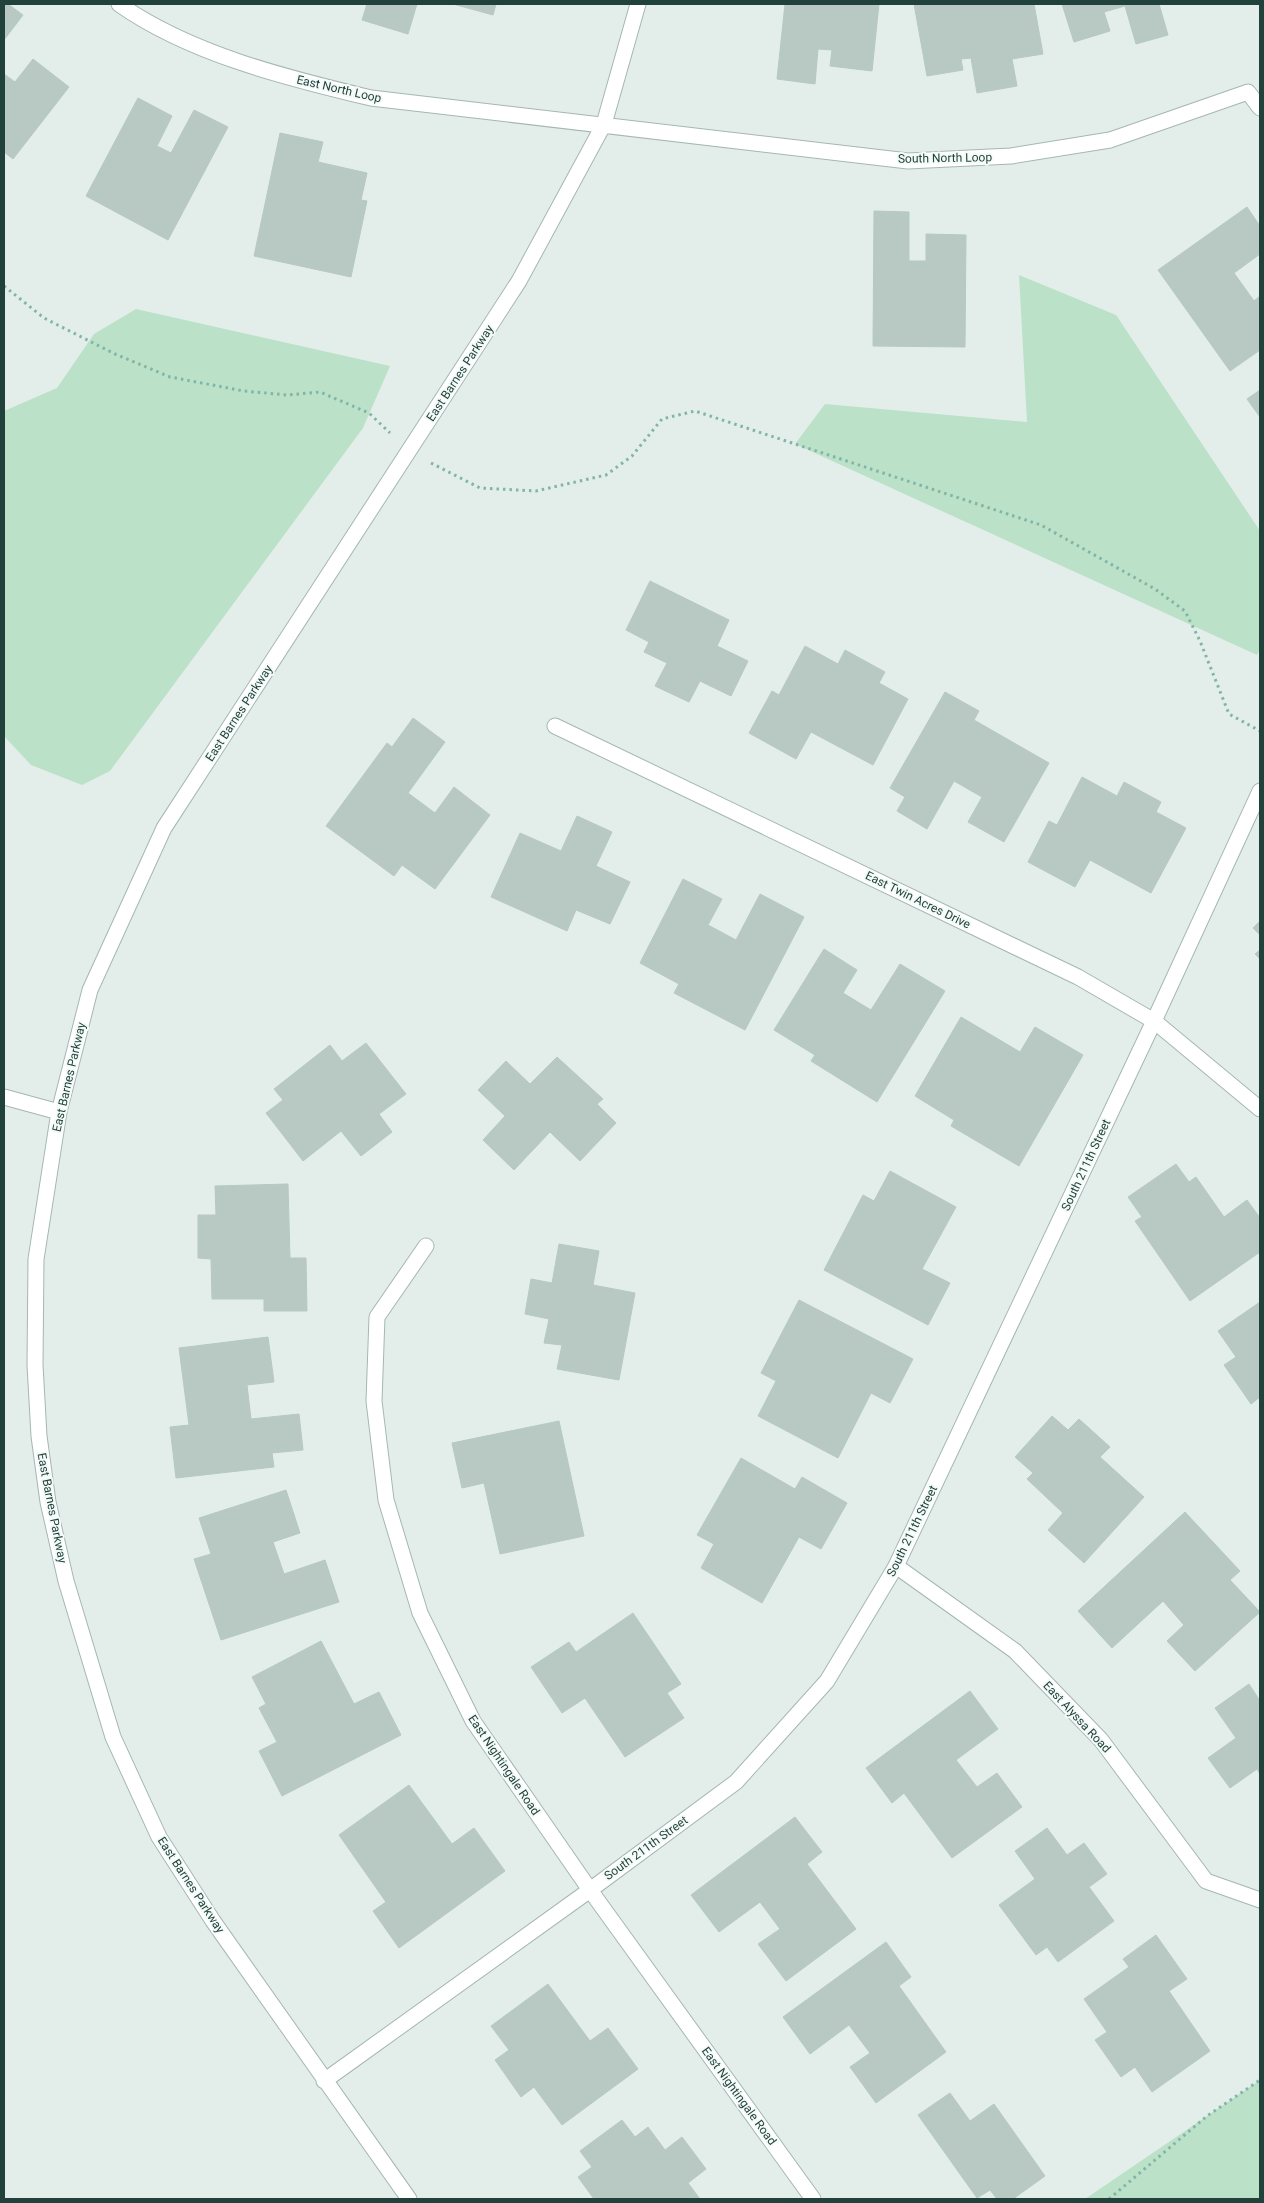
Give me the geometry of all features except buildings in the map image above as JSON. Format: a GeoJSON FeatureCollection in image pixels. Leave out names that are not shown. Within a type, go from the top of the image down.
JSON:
{"type":"FeatureCollection","features":[{"type":"Feature","properties":{"kind":"street","name":"East North Loop"},"geometry":{"type":"LineString","coordinates":[[120,4],[135,14],[196,44],[323,87],[370,98],[604,124]]}},
{"type":"Feature","properties":{"kind":"street","name":"East Barnes Parkway"},"geometry":{"type":"LineString","coordinates":[[409,2199],[213,1921],[159,1837],[112,1737],[66,1581],[48,1502],[39,1436],[35,1365],[36,1259],[58,1112],[90,990],[164,828],[519,281],[604,124],[638,4]]}},
{"type":"Feature","properties":{"kind":"street","name":"South North Loop"},"geometry":{"type":"LineString","coordinates":[[604,124],[908,161],[1001,156],[1110,140],[1248,92],[1260,108]]}},
{"type":"Feature","properties":{"kind":"street","name":"East Twin Acres Drive"},"geometry":{"type":"LineString","coordinates":[[555,726],[1078,976],[1154,1021],[1260,1109]]}},
{"type":"Feature","properties":{"kind":"street","name":"South 211th Street"},"geometry":{"type":"LineString","coordinates":[[324,2080],[590,1890],[736,1782],[827,1681],[896,1566],[1154,1021],[1260,792]]}},
{"type":"Feature","properties":{"kind":"street"},"geometry":{"type":"LineString","coordinates":[[4,1097],[58,1112]]}},
{"type":"Feature","properties":{"kind":"street","name":"East Nightingale Road"},"geometry":{"type":"LineString","coordinates":[[426,1246],[377,1317],[374,1402],[386,1500],[420,1613],[473,1721],[590,1890],[813,2199]]}},
{"type":"Feature","properties":{"kind":"street","name":"East Alyssa Road"},"geometry":{"type":"LineString","coordinates":[[896,1566],[1015,1651],[1101,1740],[1206,1881],[1260,1900]]}},
{"type":"Feature","properties":{"kind":"path"},"geometry":{"type":"LineString","coordinates":[[4,286],[44,318],[115,354],[170,377],[244,392],[287,394],[320,392],[369,413],[409,452],[480,488],[536,491],[606,475],[632,456],[662,419],[695,411],[1041,525],[1155,589],[1184,611],[1200,641],[1229,714],[1260,731]]}},
{"type":"Feature","properties":{"kind":"path"},"geometry":{"type":"LineString","coordinates":[[1109,2199],[1207,2116],[1260,2080]]}},
{"type":"Feature","properties":{"kind":"green space"},"geometry":{"type":"Polygon","coordinates":[[[1019,275],[1116,315],[1260,531],[1260,649],[1257,655],[795,444],[825,404],[1027,422],[1019,275]]]}},
{"type":"Feature","properties":{"kind":"green space"},"geometry":{"type":"Polygon","coordinates":[[[136,309],[390,366],[363,428],[110,771],[82,785],[31,765],[4,736],[4,411],[57,388],[94,334],[136,309]]]}},
{"type":"Feature","properties":{"kind":"green space"},"geometry":{"type":"Polygon","coordinates":[[[1260,2080],[1260,2199],[1085,2199],[1260,2080]]]}}]}
